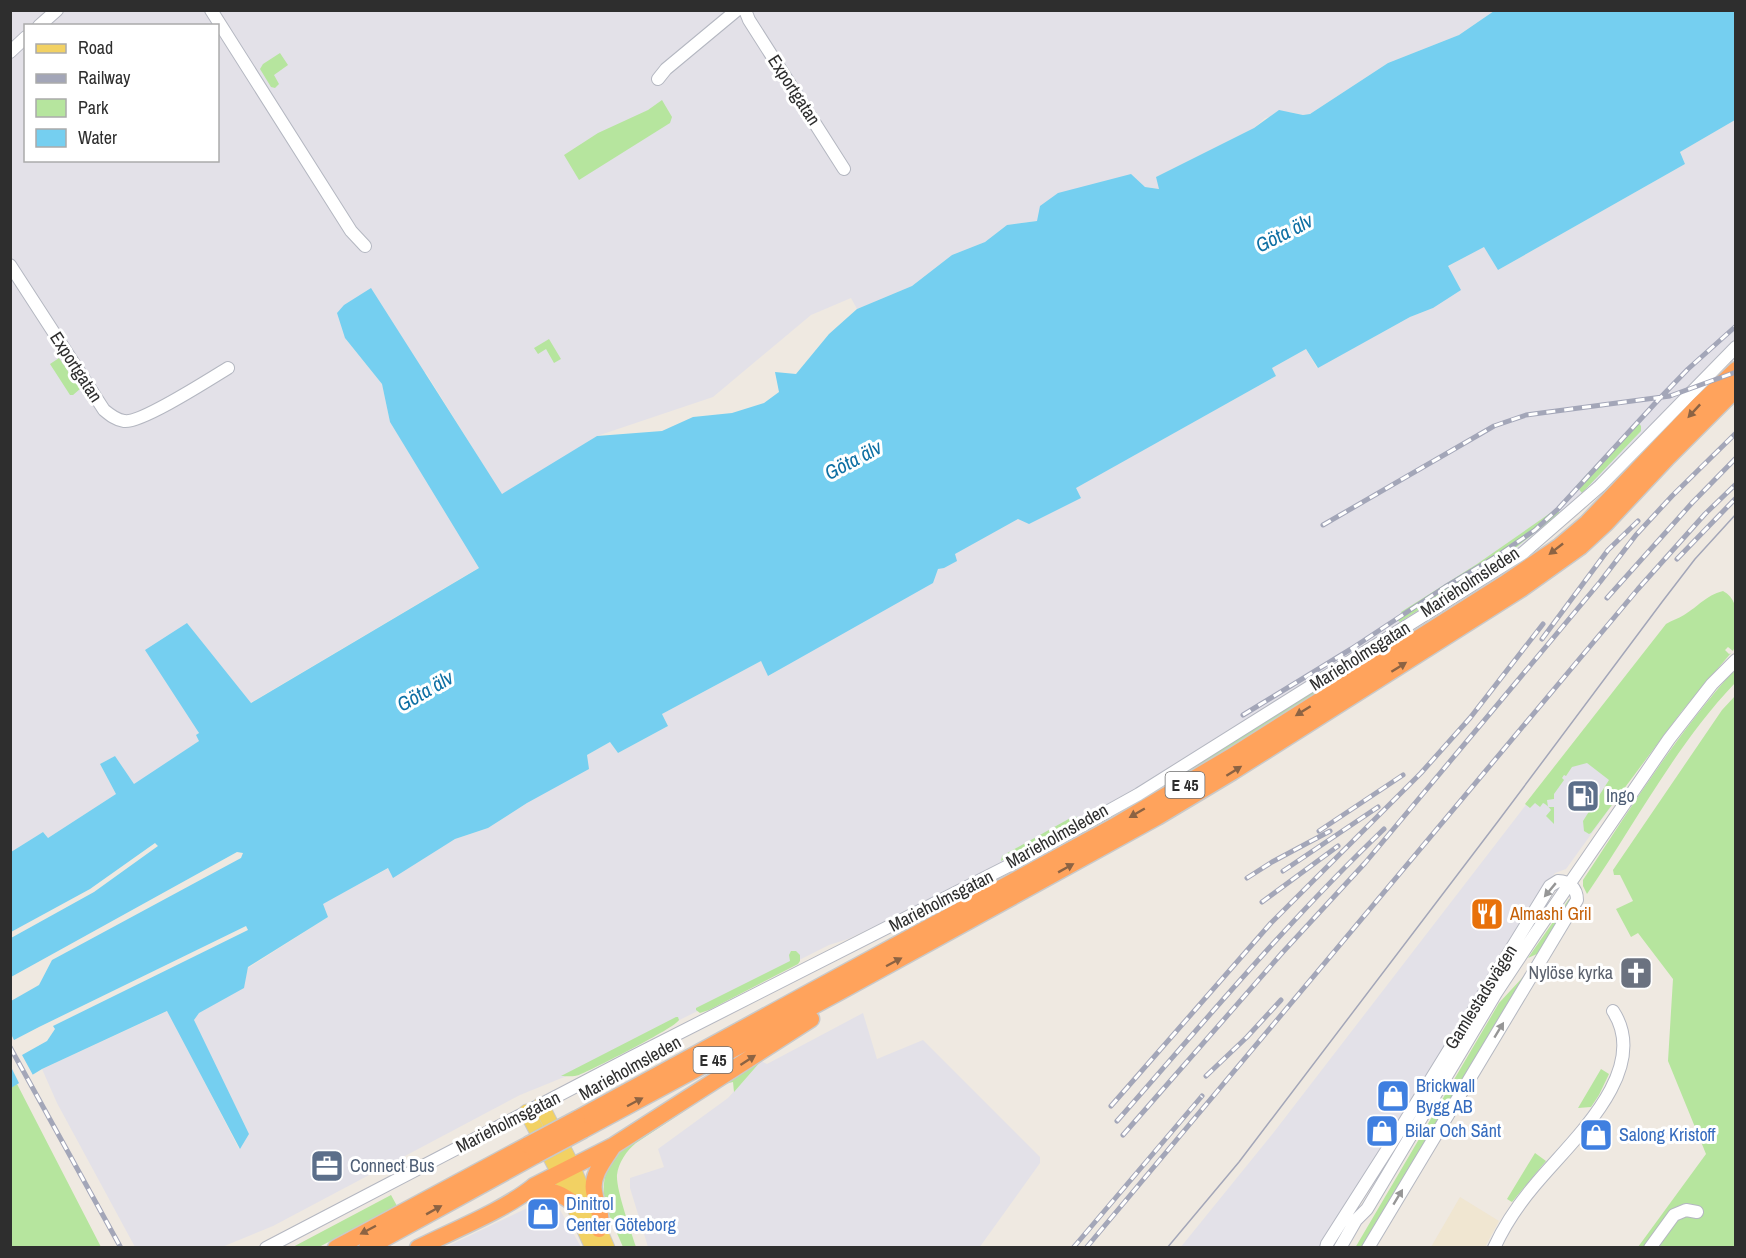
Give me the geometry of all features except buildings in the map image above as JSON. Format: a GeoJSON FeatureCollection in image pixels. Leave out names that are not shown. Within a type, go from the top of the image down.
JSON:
{"type":"FeatureCollection","features":[{"type":"Feature","properties":{"kind":"highway","name":"Marieholmsleden"},"geometry":{"type":"LineString","coordinates":[[336,1248],[580,1124],[1113,827],[1244,749],[1560,546],[1587,523],[1736,370]]}},
{"type":"Feature","properties":{"kind":"highway","name":"Marieholmsleden"},"geometry":{"type":"LineString","coordinates":[[580,1124],[843,990],[1176,806],[1537,579],[1580,547],[1606,523],[1683,441],[1736,389]]}},
{"type":"Feature","properties":{"kind":"highway"},"geometry":{"type":"LineString","coordinates":[[418,1248],[613,1146],[814,1017],[843,990]]}},
{"type":"Feature","properties":{"kind":"highway"},"geometry":{"type":"LineString","coordinates":[[599,1229],[601,1215],[593,1190],[594,1182],[602,1162],[613,1146]]}},
{"type":"Feature","properties":{"kind":"highway","name":"Marieholmsleden"},"geometry":{"type":"LineString","coordinates":[[367,1248],[532,1150]]}},
{"type":"Feature","properties":{"kind":"highway"},"geometry":{"type":"LineString","coordinates":[[525,1193],[549,1190],[563,1195],[572,1202]]}},
{"type":"Feature","properties":{"kind":"main road"},"geometry":{"type":"LineString","coordinates":[[541,1105],[566,1169],[572,1202],[593,1248]]}},
{"type":"Feature","properties":{"kind":"main road"},"geometry":{"type":"LineString","coordinates":[[527,1112],[566,1169],[607,1248]]}},
{"type":"Feature","properties":{"kind":"street"},"geometry":{"type":"LineString","coordinates":[[41,24],[57,10]]}},
{"type":"Feature","properties":{"kind":"street"},"geometry":{"type":"LineString","coordinates":[[211,10],[351,231],[365,246]]}},
{"type":"Feature","properties":{"kind":"street"},"geometry":{"type":"LineString","coordinates":[[658,79],[666,69],[737,10]]}},
{"type":"Feature","properties":{"kind":"street","name":"Exportgatan"},"geometry":{"type":"LineString","coordinates":[[745,10],[749,20],[844,169]]}},
{"type":"Feature","properties":{"kind":"street"},"geometry":{"type":"LineString","coordinates":[[10,52],[24,39]]}},
{"type":"Feature","properties":{"kind":"street","name":"Exportgatan"},"geometry":{"type":"LineString","coordinates":[[10,265],[104,410],[113,417],[124,421],[140,417],[228,368]]}},
{"type":"Feature","properties":{"kind":"street","name":"Marieholmsgatan"},"geometry":{"type":"LineString","coordinates":[[266,1248],[632,1057],[930,907],[1139,794],[1523,553],[1600,486],[1736,347]]}},
{"type":"Feature","properties":{"kind":"street","name":"Gamlestadsvägen"},"geometry":{"type":"LineString","coordinates":[[1340,1248],[1356,1220],[1367,1209],[1514,967],[1569,884],[1676,730],[1712,684],[1736,660]]}},
{"type":"Feature","properties":{"kind":"street","name":"Gamlestadsvägen"},"geometry":{"type":"LineString","coordinates":[[1326,1248],[1326,1244],[1401,1128],[1550,886],[1558,881],[1569,884],[1575,890],[1577,900],[1368,1248]]}},
{"type":"Feature","properties":{"kind":"street"},"geometry":{"type":"LineString","coordinates":[[1514,967],[1540,961]]}},
{"type":"Feature","properties":{"kind":"street"},"geometry":{"type":"LineString","coordinates":[[1494,1248],[1500,1234],[1528,1193],[1591,1121],[1609,1092],[1620,1064],[1623,1047],[1621,1025],[1613,1011]]}},
{"type":"Feature","properties":{"kind":"street","name":"Gamlestadsvägen"},"geometry":{"type":"LineString","coordinates":[[1349,1248],[1363,1222],[1367,1209]]}},
{"type":"Feature","properties":{"kind":"street"},"geometry":{"type":"LineString","coordinates":[[1650,1248],[1674,1215],[1680,1211],[1697,1212]]}},
{"type":"Feature","properties":{"kind":"shaded area"},"geometry":{"type":"Polygon","coordinates":[[[11,11],[1494,11],[1459,35],[1388,63],[1310,114],[1290,112],[1265,118],[1254,128],[1156,177],[1160,189],[1145,187],[1037,221],[1007,225],[985,242],[952,255],[912,286],[857,309],[851,298],[811,315],[713,397],[597,436],[502,495],[426,373],[345,338],[382,384],[390,422],[480,567],[250,703],[187,623],[199,741],[134,785],[115,756],[100,764],[116,794],[48,838],[43,832],[11,852],[11,11]]]}},
{"type":"Feature","properties":{"kind":"shaded area"},"geometry":{"type":"Polygon","coordinates":[[[1735,120],[1735,343],[1598,484],[1521,551],[1137,792],[990,872],[848,939],[829,945],[574,1073],[520,1095],[273,1226],[222,1247],[135,1247],[57,1103],[42,1069],[168,1011],[239,1149],[249,1134],[193,1021],[198,1013],[243,988],[248,968],[328,917],[322,904],[389,868],[393,877],[455,839],[488,828],[527,803],[587,755],[610,742],[618,753],[668,726],[662,714],[761,661],[769,676],[938,569],[954,554],[1018,519],[1080,498],[1075,488],[1276,376],[1272,368],[1306,349],[1317,368],[1410,317],[1433,308],[1447,267],[1484,246],[1498,270],[1685,164],[1680,152],[1735,120]]]}},
{"type":"Feature","properties":{"kind":"shaded area"},"geometry":{"type":"Polygon","coordinates":[[[1572,745],[1626,786],[1566,869],[1555,873],[1543,890],[1386,1144],[1319,1247],[1180,1248],[1274,1132],[1572,745]]]}},
{"type":"Feature","properties":{"kind":"shaded area"},"geometry":{"type":"Polygon","coordinates":[[[863,1013],[877,1059],[923,1040],[1040,1157],[1040,1163],[979,1248],[648,1247],[630,1188],[630,1178],[664,1167],[658,1149],[728,1098],[761,1061],[767,1064],[863,1013]]]}},
{"type":"Feature","properties":{"kind":"shaded area"},"geometry":{"type":"Polygon","coordinates":[[[552,1196],[581,1247],[444,1248],[552,1196]]]}},
{"type":"Feature","properties":{"kind":"shaded area"},"geometry":{"type":"Polygon","coordinates":[[[1460,1197],[1499,1221],[1485,1247],[1431,1247],[1460,1197]]]}},
{"type":"Feature","properties":{"kind":"green space"},"geometry":{"type":"Polygon","coordinates":[[[280,53],[288,65],[274,75],[279,84],[275,88],[271,87],[260,69],[263,64],[280,53]]]}},
{"type":"Feature","properties":{"kind":"green space"},"geometry":{"type":"Polygon","coordinates":[[[662,100],[672,117],[670,123],[579,180],[564,155],[598,133],[648,110],[662,100]]]}},
{"type":"Feature","properties":{"kind":"green space"},"geometry":{"type":"Polygon","coordinates":[[[549,339],[561,359],[554,363],[546,349],[538,354],[534,348],[549,339]]]}},
{"type":"Feature","properties":{"kind":"green space"},"geometry":{"type":"Polygon","coordinates":[[[59,358],[80,389],[73,395],[70,395],[50,364],[59,358]]]}},
{"type":"Feature","properties":{"kind":"green space"},"geometry":{"type":"Polygon","coordinates":[[[1637,421],[1641,426],[1641,431],[1582,493],[1577,485],[1637,421]]]}},
{"type":"Feature","properties":{"kind":"green space"},"geometry":{"type":"Polygon","coordinates":[[[1556,509],[1560,513],[1514,549],[1400,622],[1397,620],[1401,612],[1477,564],[1556,509]]]}},
{"type":"Feature","properties":{"kind":"green space"},"geometry":{"type":"Polygon","coordinates":[[[1723,591],[1729,595],[1737,614],[1736,644],[1733,651],[1728,647],[1725,650],[1731,653],[1682,711],[1591,833],[1584,831],[1583,821],[1609,780],[1587,763],[1572,767],[1566,776],[1564,775],[1562,778],[1564,780],[1554,794],[1554,799],[1547,800],[1548,806],[1543,803],[1540,807],[1535,803],[1530,808],[1525,804],[1666,624],[1717,593],[1723,591]]]}},
{"type":"Feature","properties":{"kind":"green space"},"geometry":{"type":"Polygon","coordinates":[[[1411,631],[1414,632],[1198,769],[1059,848],[1137,802],[1411,631]]]}},
{"type":"Feature","properties":{"kind":"green space"},"geometry":{"type":"Polygon","coordinates":[[[1735,669],[1735,683],[1694,732],[1675,759],[1587,894],[1583,880],[1619,825],[1674,745],[1735,669]]]}},
{"type":"Feature","properties":{"kind":"green space"},"geometry":{"type":"Polygon","coordinates":[[[1735,696],[1735,1247],[1638,1247],[1706,1154],[1668,1061],[1673,979],[1638,933],[1631,937],[1616,909],[1633,901],[1620,875],[1614,875],[1613,870],[1722,710],[1735,696]]]}},
{"type":"Feature","properties":{"kind":"green space"},"geometry":{"type":"Polygon","coordinates":[[[1549,807],[1554,807],[1554,824],[1546,816],[1551,810],[1549,807]]]}},
{"type":"Feature","properties":{"kind":"green space"},"geometry":{"type":"Polygon","coordinates":[[[1074,816],[1077,817],[1075,821],[1001,861],[1002,856],[1074,816]]]}},
{"type":"Feature","properties":{"kind":"green space"},"geometry":{"type":"Polygon","coordinates":[[[1571,899],[1539,953],[1528,958],[1571,899]]]}},
{"type":"Feature","properties":{"kind":"green space"},"geometry":{"type":"Polygon","coordinates":[[[791,951],[796,951],[800,955],[798,964],[709,1010],[700,1013],[696,1010],[790,961],[791,951]]]}},
{"type":"Feature","properties":{"kind":"green space"},"geometry":{"type":"Polygon","coordinates":[[[1523,977],[1525,978],[1363,1247],[1355,1248],[1499,1003],[1523,977]]]}},
{"type":"Feature","properties":{"kind":"green space"},"geometry":{"type":"Polygon","coordinates":[[[676,1017],[679,1020],[674,1024],[616,1057],[579,1075],[561,1076],[676,1017]]]}},
{"type":"Feature","properties":{"kind":"green space"},"geometry":{"type":"Polygon","coordinates":[[[761,1061],[734,1092],[733,1082],[725,1084],[636,1143],[626,1153],[619,1166],[617,1182],[636,1247],[623,1247],[608,1211],[604,1189],[605,1178],[616,1152],[761,1061]]]}},
{"type":"Feature","properties":{"kind":"green space"},"geometry":{"type":"Polygon","coordinates":[[[1601,1069],[1609,1074],[1599,1095],[1591,1107],[1578,1108],[1601,1069]]]}},
{"type":"Feature","properties":{"kind":"green space"},"geometry":{"type":"Polygon","coordinates":[[[17,1084],[101,1247],[11,1248],[10,1088],[17,1084]]]}},
{"type":"Feature","properties":{"kind":"green space"},"geometry":{"type":"Polygon","coordinates":[[[1535,1153],[1546,1161],[1512,1202],[1507,1199],[1535,1153]]]}},
{"type":"Feature","properties":{"kind":"green space"},"geometry":{"type":"Polygon","coordinates":[[[391,1195],[397,1206],[319,1247],[291,1248],[391,1195]]]}},
{"type":"Feature","properties":{"kind":"water","name":"Göta älv"},"geometry":{"type":"Polygon","coordinates":[[[1494,11],[1735,11],[1735,120],[1680,152],[1685,164],[1498,270],[1484,247],[1448,266],[1461,290],[1433,308],[1410,317],[1318,368],[1306,349],[1272,368],[1276,376],[1076,488],[1081,498],[1029,524],[1018,519],[955,554],[957,561],[938,569],[933,583],[768,676],[761,661],[662,714],[668,726],[618,753],[610,742],[587,755],[589,769],[527,803],[488,828],[455,839],[393,878],[388,868],[323,904],[328,917],[248,967],[244,988],[199,1013],[194,1020],[249,1134],[240,1149],[167,1011],[42,1069],[11,1088],[11,852],[43,832],[48,838],[116,794],[100,764],[115,756],[134,784],[199,741],[196,735],[199,733],[145,650],[187,623],[251,703],[479,568],[390,422],[382,384],[345,338],[337,313],[344,305],[371,288],[502,494],[597,436],[662,431],[693,417],[732,413],[764,403],[779,392],[775,372],[796,374],[829,334],[857,309],[912,286],[952,255],[985,242],[1007,225],[1037,221],[1040,206],[1058,193],[1131,174],[1145,187],[1159,189],[1156,177],[1254,128],[1279,110],[1303,115],[1310,114],[1388,63],[1459,35],[1494,11]]]}},
{"type":"Feature","properties":{"kind":"pier"},"geometry":{"type":"Polygon","coordinates":[[[155,843],[158,846],[94,892],[11,938],[11,932],[90,889],[155,843]]]}},
{"type":"Feature","properties":{"kind":"pier"},"geometry":{"type":"Polygon","coordinates":[[[237,852],[243,853],[241,858],[52,960],[39,985],[11,1001],[11,977],[237,852]]]}},
{"type":"Feature","properties":{"kind":"pier"},"geometry":{"type":"Polygon","coordinates":[[[246,926],[248,930],[53,1026],[55,1029],[47,1041],[22,1055],[34,1077],[20,1085],[11,1067],[11,1034],[14,1040],[246,926]]]}},
{"type":"Feature","properties":{"kind":"tram line"},"geometry":{"type":"LineString","coordinates":[[1167,1248],[1239,1162],[1695,559],[1736,514]]}},
{"type":"Feature","properties":{"kind":"railway"},"geometry":{"type":"LineString","coordinates":[[1243,715],[1351,649],[1535,530],[1558,509],[1688,369],[1736,326]]}},
{"type":"Feature","properties":{"kind":"railway"},"geometry":{"type":"LineString","coordinates":[[1323,525],[1494,426],[1526,415],[1670,396],[1736,372]]}},
{"type":"Feature","properties":{"kind":"railway"},"geometry":{"type":"LineString","coordinates":[[1123,1135],[1282,953],[1365,863],[1600,582],[1636,535],[1736,433]]}},
{"type":"Feature","properties":{"kind":"railway"},"geometry":{"type":"LineString","coordinates":[[1607,598],[1692,503],[1736,458]]}},
{"type":"Feature","properties":{"kind":"railway"},"geometry":{"type":"LineString","coordinates":[[1086,1248],[1638,589],[1705,514],[1736,484]]}},
{"type":"Feature","properties":{"kind":"railway"},"geometry":{"type":"LineString","coordinates":[[1677,559],[1736,498]]}},
{"type":"Feature","properties":{"kind":"railway"},"geometry":{"type":"LineString","coordinates":[[1542,639],[1608,550],[1638,521]]}},
{"type":"Feature","properties":{"kind":"railway"},"geometry":{"type":"LineString","coordinates":[[1111,1106],[1271,923],[1421,773],[1470,718],[1543,624]]}},
{"type":"Feature","properties":{"kind":"railway"},"geometry":{"type":"LineString","coordinates":[[1319,831],[1403,775]]}},
{"type":"Feature","properties":{"kind":"railway"},"geometry":{"type":"LineString","coordinates":[[1283,871],[1378,807]]}},
{"type":"Feature","properties":{"kind":"railway"},"geometry":{"type":"LineString","coordinates":[[1117,1121],[1280,936],[1384,829]]}},
{"type":"Feature","properties":{"kind":"railway"},"geometry":{"type":"LineString","coordinates":[[1247,878],[1330,831]]}},
{"type":"Feature","properties":{"kind":"railway"},"geometry":{"type":"LineString","coordinates":[[1262,902],[1338,846]]}},
{"type":"Feature","properties":{"kind":"railway"},"geometry":{"type":"LineString","coordinates":[[1206,1076],[1281,1000]]}},
{"type":"Feature","properties":{"kind":"railway"},"geometry":{"type":"LineString","coordinates":[[10,1047],[121,1248]]}},
{"type":"Feature","properties":{"kind":"railway"},"geometry":{"type":"LineString","coordinates":[[1073,1248],[1202,1096]]}},
{"type":"Feature","properties":{"kind":"place","name":"Ingo"},"geometry":{"type":"Point","coordinates":[1583,796]}},
{"type":"Feature","properties":{"kind":"place","name":"Almashi Gril"},"geometry":{"type":"Point","coordinates":[1487,914]}},
{"type":"Feature","properties":{"kind":"place","name":"Nylöse kyrka"},"geometry":{"type":"Point","coordinates":[1636,973]}},
{"type":"Feature","properties":{"kind":"place","name":"Brickwall Bygg AB"},"geometry":{"type":"Point","coordinates":[1393,1096]}},
{"type":"Feature","properties":{"kind":"place","name":"Bilar Och Sånt"},"geometry":{"type":"Point","coordinates":[1382,1131]}},
{"type":"Feature","properties":{"kind":"place","name":"Salong Kristoff"},"geometry":{"type":"Point","coordinates":[1596,1135]}},
{"type":"Feature","properties":{"kind":"place","name":"Connect Bus"},"geometry":{"type":"Point","coordinates":[327,1166]}},
{"type":"Feature","properties":{"kind":"place","name":"Dinitrol Center Göteborg"},"geometry":{"type":"Point","coordinates":[543,1214]}}]}
